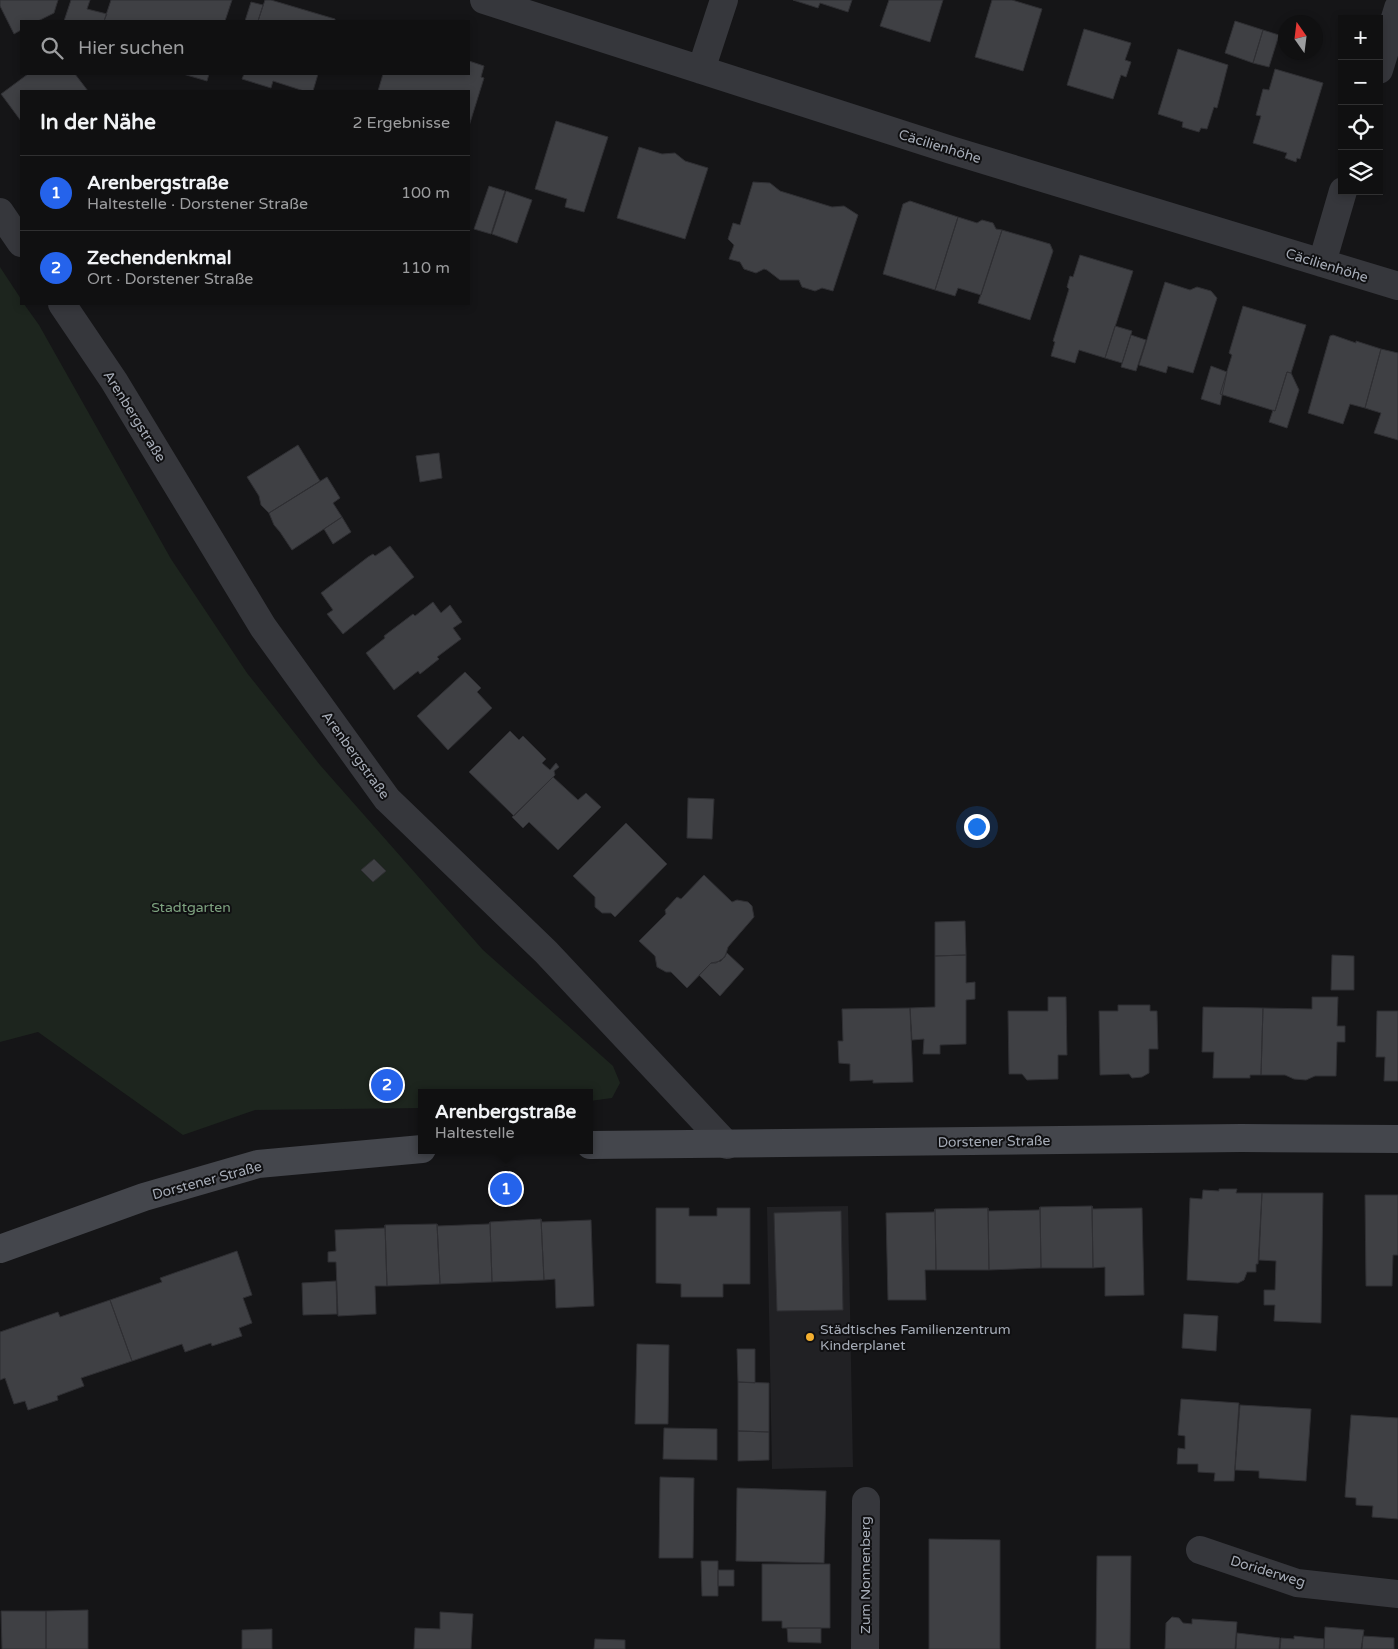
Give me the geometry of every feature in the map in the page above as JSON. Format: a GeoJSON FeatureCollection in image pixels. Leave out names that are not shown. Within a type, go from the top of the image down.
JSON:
{"type":"FeatureCollection","features":[{"type":"Feature","properties":{"kind":"main road","name":"Dorstener Straße"},"geometry":{"type":"LineString","coordinates":[[593,1145],[1241,1138],[1398,1139]]}},
{"type":"Feature","properties":{"kind":"main road","name":"Dorstener Straße"},"geometry":{"type":"LineString","coordinates":[[0,1249],[144,1197],[258,1164],[418,1149]]}},
{"type":"Feature","properties":{"kind":"street","name":"Cäcilienhöhe"},"geometry":{"type":"LineString","coordinates":[[484,0],[951,150],[1398,286]]}},
{"type":"Feature","properties":{"kind":"street"},"geometry":{"type":"LineString","coordinates":[[701,70],[724,0]]}},
{"type":"Feature","properties":{"kind":"street"},"geometry":{"type":"LineString","coordinates":[[1382,60],[1398,8]]}},
{"type":"Feature","properties":{"kind":"street"},"geometry":{"type":"LineString","coordinates":[[1322,263],[1342,195]]}},
{"type":"Feature","properties":{"kind":"street"},"geometry":{"type":"LineString","coordinates":[[0,212],[20,242]]}},
{"type":"Feature","properties":{"kind":"street","name":"Arenbergstraße"},"geometry":{"type":"LineString","coordinates":[[63,305],[114,381],[263,628],[387,799],[546,952],[728,1145]]}},
{"type":"Feature","properties":{"kind":"street","name":"Zum Nonnenberg"},"geometry":{"type":"LineString","coordinates":[[865,1649],[866,1501]]}},
{"type":"Feature","properties":{"kind":"street","name":"Doriderweg"},"geometry":{"type":"LineString","coordinates":[[1200,1550],[1297,1583],[1398,1594]]}},
{"type":"Feature","properties":{"kind":"shaded area","name":"Städtisches Familienzentrum Kinderplanet"},"geometry":{"type":"Polygon","coordinates":[[[848,1206],[853,1467],[772,1469],[767,1207],[848,1206]]]}},
{"type":"Feature","properties":{"kind":"green space","name":"Stadtgarten"},"geometry":{"type":"Polygon","coordinates":[[[0,267],[20,297],[20,305],[25,305],[39,325],[171,559],[247,673],[320,765],[483,950],[613,1066],[620,1083],[612,1098],[593,1101],[593,1089],[418,1089],[418,1108],[255,1110],[183,1135],[38,1032],[0,1042],[0,267]]]}},
{"type":"Feature","properties":{"kind":"building"},"geometry":{"type":"Polygon","coordinates":[[[0,0],[58,0],[54,13],[40,20],[20,20],[20,31],[14,34],[0,6],[0,0]]]}},
{"type":"Feature","properties":{"kind":"building"},"geometry":{"type":"Polygon","coordinates":[[[71,0],[90,0],[87,9],[107,14],[104,20],[64,20],[71,0]]]}},
{"type":"Feature","properties":{"kind":"building"},"geometry":{"type":"Polygon","coordinates":[[[111,0],[232,0],[225,20],[104,20],[111,0]]]}},
{"type":"Feature","properties":{"kind":"building"},"geometry":{"type":"Polygon","coordinates":[[[265,0],[271,0],[335,19],[335,20],[258,20],[265,0]]]}},
{"type":"Feature","properties":{"kind":"building"},"geometry":{"type":"Polygon","coordinates":[[[793,0],[852,0],[848,12],[820,3],[818,8],[793,0]]]}},
{"type":"Feature","properties":{"kind":"building"},"geometry":{"type":"Polygon","coordinates":[[[889,0],[943,0],[930,42],[880,26],[889,0]]]}},
{"type":"Feature","properties":{"kind":"building"},"geometry":{"type":"Polygon","coordinates":[[[992,0],[1012,0],[1042,9],[1023,71],[975,57],[992,0]]]}},
{"type":"Feature","properties":{"kind":"building"},"geometry":{"type":"Polygon","coordinates":[[[251,2],[263,5],[258,20],[245,20],[251,2]]]}},
{"type":"Feature","properties":{"kind":"building"},"geometry":{"type":"Polygon","coordinates":[[[1235,21],[1263,30],[1253,63],[1225,53],[1235,21]]]}},
{"type":"Feature","properties":{"kind":"building"},"geometry":{"type":"Polygon","coordinates":[[[1084,29],[1131,43],[1125,60],[1131,62],[1126,77],[1121,75],[1113,99],[1067,85],[1084,29]]]}},
{"type":"Feature","properties":{"kind":"building"},"geometry":{"type":"Polygon","coordinates":[[[1263,30],[1278,35],[1269,67],[1253,63],[1263,30]]]}},
{"type":"Feature","properties":{"kind":"building"},"geometry":{"type":"Polygon","coordinates":[[[1178,49],[1228,65],[1217,108],[1214,107],[1207,129],[1201,128],[1199,132],[1182,127],[1183,122],[1158,114],[1178,49]]]}},
{"type":"Feature","properties":{"kind":"building"},"geometry":{"type":"Polygon","coordinates":[[[470,61],[484,66],[481,77],[484,78],[470,123],[470,90],[378,90],[383,75],[470,75],[470,61]]]}},
{"type":"Feature","properties":{"kind":"building"},"geometry":{"type":"Polygon","coordinates":[[[1275,69],[1323,83],[1300,159],[1297,158],[1296,162],[1285,158],[1287,153],[1253,143],[1261,116],[1256,115],[1263,89],[1269,90],[1275,69]]]}},
{"type":"Feature","properties":{"kind":"building"},"geometry":{"type":"Polygon","coordinates":[[[27,75],[76,75],[87,90],[20,90],[20,120],[1,94],[27,75]]]}},
{"type":"Feature","properties":{"kind":"building"},"geometry":{"type":"Polygon","coordinates":[[[186,75],[209,75],[207,81],[186,75]]]}},
{"type":"Feature","properties":{"kind":"building"},"geometry":{"type":"Polygon","coordinates":[[[244,75],[318,75],[313,90],[301,90],[273,81],[271,88],[242,79],[244,75]]]}},
{"type":"Feature","properties":{"kind":"building"},"geometry":{"type":"Polygon","coordinates":[[[556,121],[608,137],[584,212],[565,207],[567,199],[535,189],[556,121]]]}},
{"type":"Feature","properties":{"kind":"building"},"geometry":{"type":"Polygon","coordinates":[[[639,147],[662,154],[675,153],[685,161],[708,168],[685,239],[617,218],[639,147]]]}},
{"type":"Feature","properties":{"kind":"building"},"geometry":{"type":"Polygon","coordinates":[[[753,182],[770,183],[780,191],[832,207],[844,206],[858,215],[833,291],[822,288],[815,291],[802,287],[799,280],[780,280],[764,269],[756,273],[744,269],[740,262],[729,259],[734,245],[728,239],[733,223],[740,225],[753,182]]]}},
{"type":"Feature","properties":{"kind":"building"},"geometry":{"type":"Polygon","coordinates":[[[489,186],[505,191],[491,234],[474,229],[489,186]]]}},
{"type":"Feature","properties":{"kind":"building"},"geometry":{"type":"Polygon","coordinates":[[[506,191],[532,200],[517,243],[492,234],[506,191]]]}},
{"type":"Feature","properties":{"kind":"building"},"geometry":{"type":"Polygon","coordinates":[[[910,201],[958,217],[935,290],[883,274],[903,204],[910,201]]]}},
{"type":"Feature","properties":{"kind":"building"},"geometry":{"type":"Polygon","coordinates":[[[958,217],[977,223],[982,220],[993,223],[996,229],[1002,230],[981,295],[958,288],[955,296],[935,290],[958,217]]]}},
{"type":"Feature","properties":{"kind":"building"},"geometry":{"type":"Polygon","coordinates":[[[1002,230],[1050,244],[1053,251],[1030,320],[978,303],[1002,230]]]}},
{"type":"Feature","properties":{"kind":"building"},"geometry":{"type":"Polygon","coordinates":[[[1080,255],[1133,271],[1105,358],[1079,350],[1075,363],[1051,356],[1055,342],[1053,341],[1069,289],[1067,287],[1070,276],[1073,277],[1080,255]]]}},
{"type":"Feature","properties":{"kind":"building"},"geometry":{"type":"Polygon","coordinates":[[[1165,282],[1190,290],[1197,287],[1211,291],[1217,298],[1193,373],[1168,366],[1166,373],[1139,365],[1165,282]]]}},
{"type":"Feature","properties":{"kind":"building"},"geometry":{"type":"Polygon","coordinates":[[[1243,306],[1306,325],[1291,373],[1287,372],[1275,411],[1220,394],[1232,355],[1229,353],[1243,306]]]}},
{"type":"Feature","properties":{"kind":"building"},"geometry":{"type":"Polygon","coordinates":[[[1115,326],[1132,331],[1122,363],[1105,358],[1115,326]]]}},
{"type":"Feature","properties":{"kind":"building"},"geometry":{"type":"Polygon","coordinates":[[[1131,335],[1146,340],[1136,371],[1121,367],[1131,335]]]}},
{"type":"Feature","properties":{"kind":"building"},"geometry":{"type":"Polygon","coordinates":[[[1333,335],[1381,349],[1365,408],[1350,404],[1343,424],[1308,413],[1330,336],[1333,335]]]}},
{"type":"Feature","properties":{"kind":"building"},"geometry":{"type":"Polygon","coordinates":[[[1381,349],[1398,353],[1398,440],[1374,433],[1381,413],[1365,408],[1381,349]]]}},
{"type":"Feature","properties":{"kind":"building"},"geometry":{"type":"Polygon","coordinates":[[[1211,366],[1227,372],[1220,405],[1201,399],[1211,366]]]}},
{"type":"Feature","properties":{"kind":"building"},"geometry":{"type":"Polygon","coordinates":[[[1287,372],[1291,373],[1299,390],[1287,428],[1269,422],[1273,410],[1275,411],[1287,372]]]}},
{"type":"Feature","properties":{"kind":"building"},"geometry":{"type":"Polygon","coordinates":[[[298,445],[320,481],[269,513],[261,505],[259,496],[247,477],[298,445]]]}},
{"type":"Feature","properties":{"kind":"building"},"geometry":{"type":"Polygon","coordinates":[[[439,453],[442,478],[420,482],[416,456],[439,453]]]}},
{"type":"Feature","properties":{"kind":"building"},"geometry":{"type":"Polygon","coordinates":[[[327,477],[340,498],[333,503],[342,517],[292,550],[274,525],[269,513],[327,477]]]}},
{"type":"Feature","properties":{"kind":"building"},"geometry":{"type":"Polygon","coordinates":[[[342,517],[351,532],[333,544],[324,529],[342,517]]]}},
{"type":"Feature","properties":{"kind":"building"},"geometry":{"type":"Polygon","coordinates":[[[390,546],[414,577],[343,634],[327,614],[333,610],[321,593],[368,557],[373,554],[375,556],[390,546]]]}},
{"type":"Feature","properties":{"kind":"building"},"geometry":{"type":"Polygon","coordinates":[[[433,602],[441,613],[450,605],[462,622],[453,628],[461,639],[437,657],[439,659],[420,674],[418,671],[394,690],[366,653],[385,638],[384,636],[413,614],[415,616],[433,602]]]}},
{"type":"Feature","properties":{"kind":"building"},"geometry":{"type":"Polygon","coordinates":[[[465,672],[481,688],[477,692],[492,708],[448,750],[417,716],[465,672]]]}},
{"type":"Feature","properties":{"kind":"building"},"geometry":{"type":"Polygon","coordinates":[[[510,731],[519,740],[523,736],[546,759],[542,763],[550,770],[556,763],[559,767],[554,771],[555,775],[514,816],[469,772],[510,731]]]}},
{"type":"Feature","properties":{"kind":"building"},"geometry":{"type":"Polygon","coordinates":[[[553,777],[578,800],[586,793],[601,807],[558,850],[529,822],[523,828],[512,817],[553,777]]]}},
{"type":"Feature","properties":{"kind":"building"},"geometry":{"type":"Polygon","coordinates":[[[688,798],[714,799],[712,839],[687,838],[688,798]]]}},
{"type":"Feature","properties":{"kind":"building"},"geometry":{"type":"Polygon","coordinates":[[[626,823],[667,864],[615,917],[611,913],[602,913],[595,907],[595,897],[573,876],[626,823]]]}},
{"type":"Feature","properties":{"kind":"building"},"geometry":{"type":"Polygon","coordinates":[[[374,859],[386,871],[373,882],[361,870],[374,859]]]}},
{"type":"Feature","properties":{"kind":"building"},"geometry":{"type":"Polygon","coordinates":[[[704,875],[732,902],[737,900],[748,902],[752,906],[754,917],[728,947],[725,957],[716,963],[711,963],[687,988],[671,972],[666,972],[657,967],[655,956],[639,941],[666,914],[665,910],[677,897],[681,899],[704,875]]]}},
{"type":"Feature","properties":{"kind":"building"},"geometry":{"type":"Polygon","coordinates":[[[965,921],[966,955],[935,956],[935,922],[965,921]]]}},
{"type":"Feature","properties":{"kind":"building"},"geometry":{"type":"Polygon","coordinates":[[[727,953],[744,969],[720,996],[699,975],[711,963],[721,961],[727,953]]]}},
{"type":"Feature","properties":{"kind":"building"},"geometry":{"type":"Polygon","coordinates":[[[966,955],[966,983],[975,982],[975,999],[966,1000],[966,1044],[940,1045],[940,1054],[923,1054],[924,1039],[912,1040],[910,1008],[935,1007],[935,956],[966,955]]]}},
{"type":"Feature","properties":{"kind":"building"},"geometry":{"type":"Polygon","coordinates":[[[1332,955],[1354,956],[1354,990],[1331,990],[1332,955]]]}},
{"type":"Feature","properties":{"kind":"building"},"geometry":{"type":"Polygon","coordinates":[[[1048,997],[1066,997],[1067,1055],[1058,1055],[1058,1079],[1027,1080],[1022,1074],[1009,1074],[1008,1011],[1048,1011],[1048,997]]]}},
{"type":"Feature","properties":{"kind":"building"},"geometry":{"type":"Polygon","coordinates":[[[1312,997],[1338,997],[1337,1026],[1345,1026],[1345,1042],[1337,1042],[1336,1076],[1315,1076],[1306,1080],[1294,1079],[1285,1075],[1261,1075],[1263,1008],[1312,1009],[1312,997]]]}},
{"type":"Feature","properties":{"kind":"building"},"geometry":{"type":"Polygon","coordinates":[[[1118,1005],[1150,1005],[1150,1011],[1157,1011],[1158,1049],[1149,1049],[1149,1073],[1142,1077],[1132,1078],[1129,1074],[1100,1075],[1099,1011],[1118,1011],[1118,1005]]]}},
{"type":"Feature","properties":{"kind":"building"},"geometry":{"type":"Polygon","coordinates":[[[1203,1007],[1263,1008],[1261,1075],[1250,1075],[1250,1078],[1213,1078],[1214,1052],[1202,1052],[1203,1007]]]}},
{"type":"Feature","properties":{"kind":"building"},"geometry":{"type":"Polygon","coordinates":[[[910,1008],[913,1082],[873,1083],[873,1080],[850,1081],[850,1064],[839,1063],[838,1041],[843,1041],[842,1009],[910,1008]]]}},
{"type":"Feature","properties":{"kind":"building"},"geometry":{"type":"Polygon","coordinates":[[[1377,1011],[1398,1011],[1398,1081],[1384,1081],[1385,1057],[1376,1057],[1377,1011]]]}},
{"type":"Feature","properties":{"kind":"building"},"geometry":{"type":"Polygon","coordinates":[[[1219,1189],[1237,1189],[1236,1193],[1262,1193],[1256,1272],[1247,1272],[1244,1280],[1238,1283],[1187,1280],[1190,1198],[1202,1199],[1203,1190],[1219,1191],[1219,1189]]]}},
{"type":"Feature","properties":{"kind":"building"},"geometry":{"type":"Polygon","coordinates":[[[1262,1193],[1323,1193],[1321,1323],[1274,1321],[1275,1305],[1264,1305],[1264,1290],[1275,1290],[1276,1261],[1259,1260],[1262,1193]]]}},
{"type":"Feature","properties":{"kind":"building"},"geometry":{"type":"Polygon","coordinates":[[[1365,1195],[1398,1195],[1398,1255],[1393,1255],[1392,1286],[1366,1286],[1365,1195]]]}},
{"type":"Feature","properties":{"kind":"building"},"geometry":{"type":"Polygon","coordinates":[[[1092,1206],[1093,1209],[1142,1208],[1144,1295],[1105,1296],[1105,1267],[1093,1268],[1092,1206]]]}},
{"type":"Feature","properties":{"kind":"building"},"geometry":{"type":"Polygon","coordinates":[[[1092,1206],[1093,1268],[1041,1268],[1040,1207],[1092,1206]]]}},
{"type":"Feature","properties":{"kind":"building"},"geometry":{"type":"Polygon","coordinates":[[[1040,1207],[1041,1268],[989,1270],[988,1211],[1039,1210],[1040,1207]]]}},
{"type":"Feature","properties":{"kind":"building"},"geometry":{"type":"Polygon","coordinates":[[[656,1208],[689,1208],[689,1216],[717,1216],[717,1208],[750,1208],[750,1284],[723,1284],[723,1297],[681,1297],[681,1284],[656,1283],[656,1208]]]}},
{"type":"Feature","properties":{"kind":"building"},"geometry":{"type":"Polygon","coordinates":[[[988,1208],[989,1270],[936,1270],[935,1209],[988,1208]]]}},
{"type":"Feature","properties":{"kind":"building"},"geometry":{"type":"Polygon","coordinates":[[[935,1209],[936,1270],[925,1270],[926,1300],[888,1300],[886,1213],[934,1212],[935,1209]]]}},
{"type":"Feature","properties":{"kind":"building"},"geometry":{"type":"Polygon","coordinates":[[[841,1211],[843,1310],[777,1311],[774,1213],[841,1211]]]}},
{"type":"Feature","properties":{"kind":"building"},"geometry":{"type":"Polygon","coordinates":[[[541,1219],[542,1222],[591,1220],[594,1306],[556,1308],[555,1279],[544,1280],[541,1219]]]}},
{"type":"Feature","properties":{"kind":"building"},"geometry":{"type":"Polygon","coordinates":[[[541,1219],[544,1280],[492,1282],[490,1222],[541,1219]]]}},
{"type":"Feature","properties":{"kind":"building"},"geometry":{"type":"Polygon","coordinates":[[[490,1222],[492,1282],[440,1284],[437,1224],[438,1226],[489,1224],[490,1222]]]}},
{"type":"Feature","properties":{"kind":"building"},"geometry":{"type":"Polygon","coordinates":[[[437,1224],[440,1284],[387,1286],[385,1225],[437,1224]]]}},
{"type":"Feature","properties":{"kind":"building"},"geometry":{"type":"Polygon","coordinates":[[[385,1225],[387,1286],[375,1286],[376,1314],[338,1316],[336,1262],[328,1262],[328,1252],[336,1251],[335,1230],[385,1228],[385,1225]]]}},
{"type":"Feature","properties":{"kind":"building"},"geometry":{"type":"Polygon","coordinates":[[[237,1251],[252,1295],[243,1298],[252,1323],[239,1328],[242,1336],[212,1346],[211,1343],[185,1352],[182,1344],[132,1361],[110,1300],[162,1282],[160,1278],[237,1251]]]}},
{"type":"Feature","properties":{"kind":"building"},"geometry":{"type":"Polygon","coordinates":[[[336,1281],[337,1314],[303,1315],[302,1283],[336,1281]]]}},
{"type":"Feature","properties":{"kind":"building"},"geometry":{"type":"Polygon","coordinates":[[[110,1300],[132,1361],[81,1378],[84,1386],[57,1396],[58,1400],[28,1410],[25,1401],[14,1404],[5,1378],[0,1380],[0,1332],[58,1312],[60,1317],[110,1300]]]}},
{"type":"Feature","properties":{"kind":"building"},"geometry":{"type":"Polygon","coordinates":[[[1184,1314],[1218,1316],[1216,1351],[1182,1348],[1184,1314]]]}},
{"type":"Feature","properties":{"kind":"building"},"geometry":{"type":"Polygon","coordinates":[[[637,1344],[669,1345],[668,1424],[635,1424],[637,1344]]]}},
{"type":"Feature","properties":{"kind":"building"},"geometry":{"type":"Polygon","coordinates":[[[737,1349],[755,1349],[755,1383],[738,1382],[737,1349]]]}},
{"type":"Feature","properties":{"kind":"building"},"geometry":{"type":"Polygon","coordinates":[[[738,1382],[769,1383],[769,1432],[738,1431],[738,1382]]]}},
{"type":"Feature","properties":{"kind":"building"},"geometry":{"type":"Polygon","coordinates":[[[1181,1399],[1239,1403],[1234,1481],[1214,1481],[1215,1473],[1198,1472],[1198,1464],[1177,1464],[1178,1448],[1185,1449],[1185,1436],[1178,1435],[1181,1399]]]}},
{"type":"Feature","properties":{"kind":"building"},"geometry":{"type":"Polygon","coordinates":[[[1240,1405],[1311,1409],[1306,1481],[1259,1478],[1259,1471],[1235,1470],[1240,1405]]]}},
{"type":"Feature","properties":{"kind":"building"},"geometry":{"type":"Polygon","coordinates":[[[1351,1415],[1398,1418],[1398,1519],[1372,1517],[1373,1506],[1356,1505],[1356,1498],[1345,1497],[1351,1415]]]}},
{"type":"Feature","properties":{"kind":"building"},"geometry":{"type":"Polygon","coordinates":[[[664,1428],[717,1429],[717,1460],[663,1459],[664,1428]]]}},
{"type":"Feature","properties":{"kind":"building"},"geometry":{"type":"Polygon","coordinates":[[[738,1431],[769,1432],[769,1460],[738,1461],[738,1431]]]}},
{"type":"Feature","properties":{"kind":"building"},"geometry":{"type":"Polygon","coordinates":[[[660,1477],[694,1478],[693,1558],[659,1558],[660,1477]]]}},
{"type":"Feature","properties":{"kind":"building"},"geometry":{"type":"Polygon","coordinates":[[[737,1488],[826,1491],[824,1563],[736,1561],[737,1488]]]}},
{"type":"Feature","properties":{"kind":"building"},"geometry":{"type":"Polygon","coordinates":[[[929,1539],[1000,1540],[1000,1649],[929,1649],[929,1539]]]}},
{"type":"Feature","properties":{"kind":"building"},"geometry":{"type":"Polygon","coordinates":[[[1097,1556],[1131,1556],[1130,1649],[1096,1649],[1097,1556]]]}},
{"type":"Feature","properties":{"kind":"building"},"geometry":{"type":"Polygon","coordinates":[[[701,1561],[718,1561],[718,1596],[702,1596],[701,1561]]]}},
{"type":"Feature","properties":{"kind":"building"},"geometry":{"type":"Polygon","coordinates":[[[762,1564],[830,1564],[830,1628],[782,1628],[782,1621],[762,1621],[762,1564]]]}},
{"type":"Feature","properties":{"kind":"building"},"geometry":{"type":"Polygon","coordinates":[[[718,1570],[734,1570],[734,1586],[718,1586],[718,1570]]]}},
{"type":"Feature","properties":{"kind":"building"},"geometry":{"type":"Polygon","coordinates":[[[88,1610],[88,1649],[46,1649],[46,1611],[88,1610]]]}},
{"type":"Feature","properties":{"kind":"building"},"geometry":{"type":"Polygon","coordinates":[[[1,1611],[46,1611],[46,1649],[2,1649],[1,1611]]]}},
{"type":"Feature","properties":{"kind":"building"},"geometry":{"type":"Polygon","coordinates":[[[440,1612],[473,1614],[471,1649],[414,1649],[415,1628],[440,1629],[440,1612]]]}},
{"type":"Feature","properties":{"kind":"building"},"geometry":{"type":"Polygon","coordinates":[[[1172,1617],[1179,1618],[1183,1623],[1192,1624],[1192,1619],[1237,1622],[1235,1649],[1165,1649],[1166,1623],[1172,1617]]]}},
{"type":"Feature","properties":{"kind":"building"},"geometry":{"type":"Polygon","coordinates":[[[1325,1627],[1364,1630],[1361,1649],[1324,1649],[1325,1627]]]}},
{"type":"Feature","properties":{"kind":"building"},"geometry":{"type":"Polygon","coordinates":[[[787,1628],[821,1628],[821,1643],[788,1642],[787,1628]]]}},
{"type":"Feature","properties":{"kind":"building"},"geometry":{"type":"Polygon","coordinates":[[[272,1629],[272,1649],[242,1649],[242,1630],[272,1629]]]}},
{"type":"Feature","properties":{"kind":"building"},"geometry":{"type":"Polygon","coordinates":[[[1237,1633],[1280,1638],[1279,1649],[1236,1649],[1237,1633]]]}},
{"type":"Feature","properties":{"kind":"building"},"geometry":{"type":"Polygon","coordinates":[[[1294,1636],[1324,1639],[1324,1649],[1280,1649],[1281,1638],[1294,1639],[1294,1636]]]}},
{"type":"Feature","properties":{"kind":"building"},"geometry":{"type":"Polygon","coordinates":[[[1363,1636],[1394,1638],[1394,1649],[1362,1649],[1363,1636]]]}},
{"type":"Feature","properties":{"kind":"building"},"geometry":{"type":"Polygon","coordinates":[[[595,1639],[625,1640],[625,1649],[594,1649],[595,1639]]]}},
{"type":"Feature","properties":{"kind":"place","name":"Zechendenkmal"},"geometry":{"type":"Point","coordinates":[387,1085]}},
{"type":"Feature","properties":{"kind":"place","name":"Arenbergstraße"},"geometry":{"type":"Point","coordinates":[506,1189]}},
{"type":"Feature","properties":{"kind":"place","name":"Städtisches Familienzentrum Kinderplanet"},"geometry":{"type":"Point","coordinates":[810,1337]}}]}
